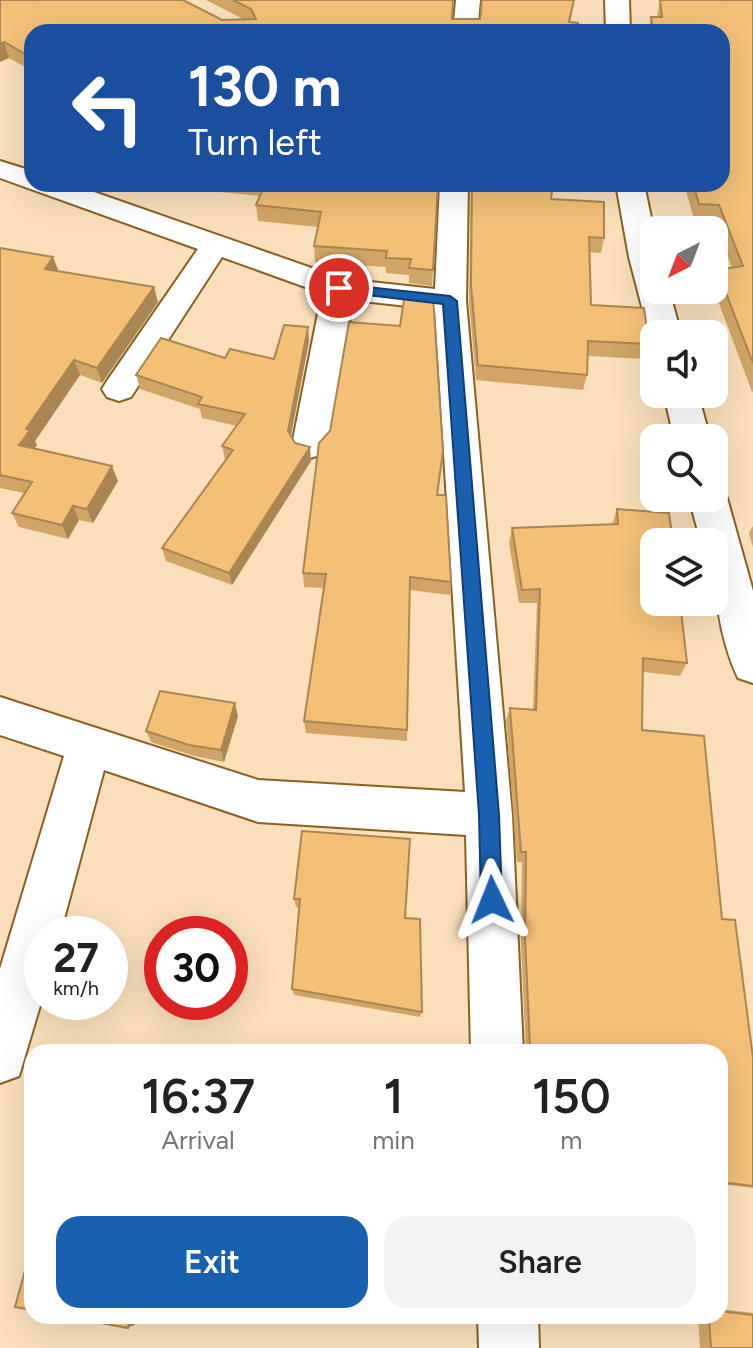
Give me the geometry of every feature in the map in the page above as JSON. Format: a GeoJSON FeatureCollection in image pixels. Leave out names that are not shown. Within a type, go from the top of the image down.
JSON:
{"type":"FeatureCollection","features":[{"type":"Feature","properties":{"kind":"street"},"geometry":{"type":"LineString","coordinates":[[466,24],[468,0]]}},
{"type":"Feature","properties":{"kind":"street"},"geometry":{"type":"LineString","coordinates":[[617,0],[618,24]]}},
{"type":"Feature","properties":{"kind":"street"},"geometry":{"type":"LineString","coordinates":[[0,169],[24,177]]}},
{"type":"Feature","properties":{"kind":"street"},"geometry":{"type":"LineString","coordinates":[[67,192],[339,288],[450,301]]}},
{"type":"Feature","properties":{"kind":"street"},"geometry":{"type":"LineString","coordinates":[[454,192],[450,301],[489,815],[497,1044]]}},
{"type":"Feature","properties":{"kind":"street"},"geometry":{"type":"LineString","coordinates":[[632,192],[644,257],[661,320]]}},
{"type":"Feature","properties":{"kind":"street"},"geometry":{"type":"LineString","coordinates":[[119,389],[216,244]]}},
{"type":"Feature","properties":{"kind":"street"},"geometry":{"type":"LineString","coordinates":[[310,445],[339,288]]}},
{"type":"Feature","properties":{"kind":"street"},"geometry":{"type":"LineString","coordinates":[[712,512],[753,665]]}},
{"type":"Feature","properties":{"kind":"street"},"geometry":{"type":"LineString","coordinates":[[0,716],[258,801],[489,815]]}},
{"type":"Feature","properties":{"kind":"street"},"geometry":{"type":"LineString","coordinates":[[0,1057],[89,745]]}},
{"type":"Feature","properties":{"kind":"street"},"geometry":{"type":"LineString","coordinates":[[508,1324],[509,1348]]}},
{"type":"Feature","properties":{"kind":"building"},"geometry":{"type":"Polygon","coordinates":[[[0,0],[183,0],[222,20],[256,19],[251,9],[233,0],[453,0],[452,19],[480,19],[482,0],[574,0],[569,22],[578,24],[24,24],[24,53],[4,42],[0,44],[0,0]]]}},
{"type":"Feature","properties":{"kind":"building"},"geometry":{"type":"Polygon","coordinates":[[[660,0],[753,0],[753,363],[728,298],[728,268],[743,266],[728,228],[728,216],[723,216],[719,205],[699,204],[695,192],[730,192],[730,24],[652,24],[651,17],[662,17],[660,0]]]}},
{"type":"Feature","properties":{"kind":"building"},"geometry":{"type":"Polygon","coordinates":[[[262,192],[438,192],[433,270],[409,268],[411,259],[386,258],[387,251],[314,246],[321,212],[256,205],[262,192]]]}},
{"type":"Feature","properties":{"kind":"building"},"geometry":{"type":"Polygon","coordinates":[[[472,192],[552,192],[551,199],[604,202],[604,238],[589,237],[591,305],[644,308],[646,320],[640,320],[640,344],[588,341],[587,375],[478,365],[471,285],[472,192]]]}},
{"type":"Feature","properties":{"kind":"building"},"geometry":{"type":"Polygon","coordinates":[[[0,248],[53,257],[45,269],[154,287],[97,368],[74,360],[26,429],[30,430],[19,445],[112,466],[87,509],[73,506],[62,525],[12,513],[32,482],[0,475],[0,248]]]}},
{"type":"Feature","properties":{"kind":"building"},"geometry":{"type":"Polygon","coordinates":[[[405,293],[433,296],[443,451],[437,495],[446,495],[451,582],[410,577],[407,730],[304,721],[326,574],[303,573],[319,443],[330,431],[349,322],[400,326],[405,293]]]}},
{"type":"Feature","properties":{"kind":"building"},"geometry":{"type":"Polygon","coordinates":[[[284,325],[308,327],[288,431],[295,443],[310,447],[229,573],[162,548],[233,450],[222,446],[245,414],[198,404],[202,397],[136,375],[161,338],[225,358],[230,349],[274,359],[284,325]]]}},
{"type":"Feature","properties":{"kind":"building"},"geometry":{"type":"Polygon","coordinates":[[[617,509],[669,513],[671,528],[640,528],[640,616],[682,616],[687,663],[643,658],[642,730],[704,736],[722,919],[735,920],[753,1058],[753,1186],[728,1183],[728,1044],[530,1044],[525,938],[526,852],[521,852],[510,708],[536,710],[540,589],[522,590],[512,528],[618,524],[617,509]]]}},
{"type":"Feature","properties":{"kind":"building"},"geometry":{"type":"Polygon","coordinates":[[[160,691],[235,703],[221,750],[189,745],[146,731],[160,691]]]}},
{"type":"Feature","properties":{"kind":"building"},"geometry":{"type":"Polygon","coordinates":[[[302,831],[410,839],[405,918],[420,919],[422,1012],[292,989],[300,899],[294,899],[302,831]]]}},
{"type":"Feature","properties":{"kind":"building"},"geometry":{"type":"Polygon","coordinates":[[[24,1274],[24,1309],[15,1307],[24,1274]]]}},
{"type":"Feature","properties":{"kind":"building"},"geometry":{"type":"Polygon","coordinates":[[[728,1312],[753,1315],[753,1348],[711,1348],[710,1324],[728,1324],[728,1312]]]}},
{"type":"Feature","properties":{"kind":"building"},"geometry":{"type":"Polygon","coordinates":[[[107,1324],[129,1324],[128,1328],[107,1324]]]}},
{"type":"Feature","properties":{"kind":"route"},"geometry":{"type":"LineString","coordinates":[[339,288],[450,301],[489,815],[492,900]]}}]}
